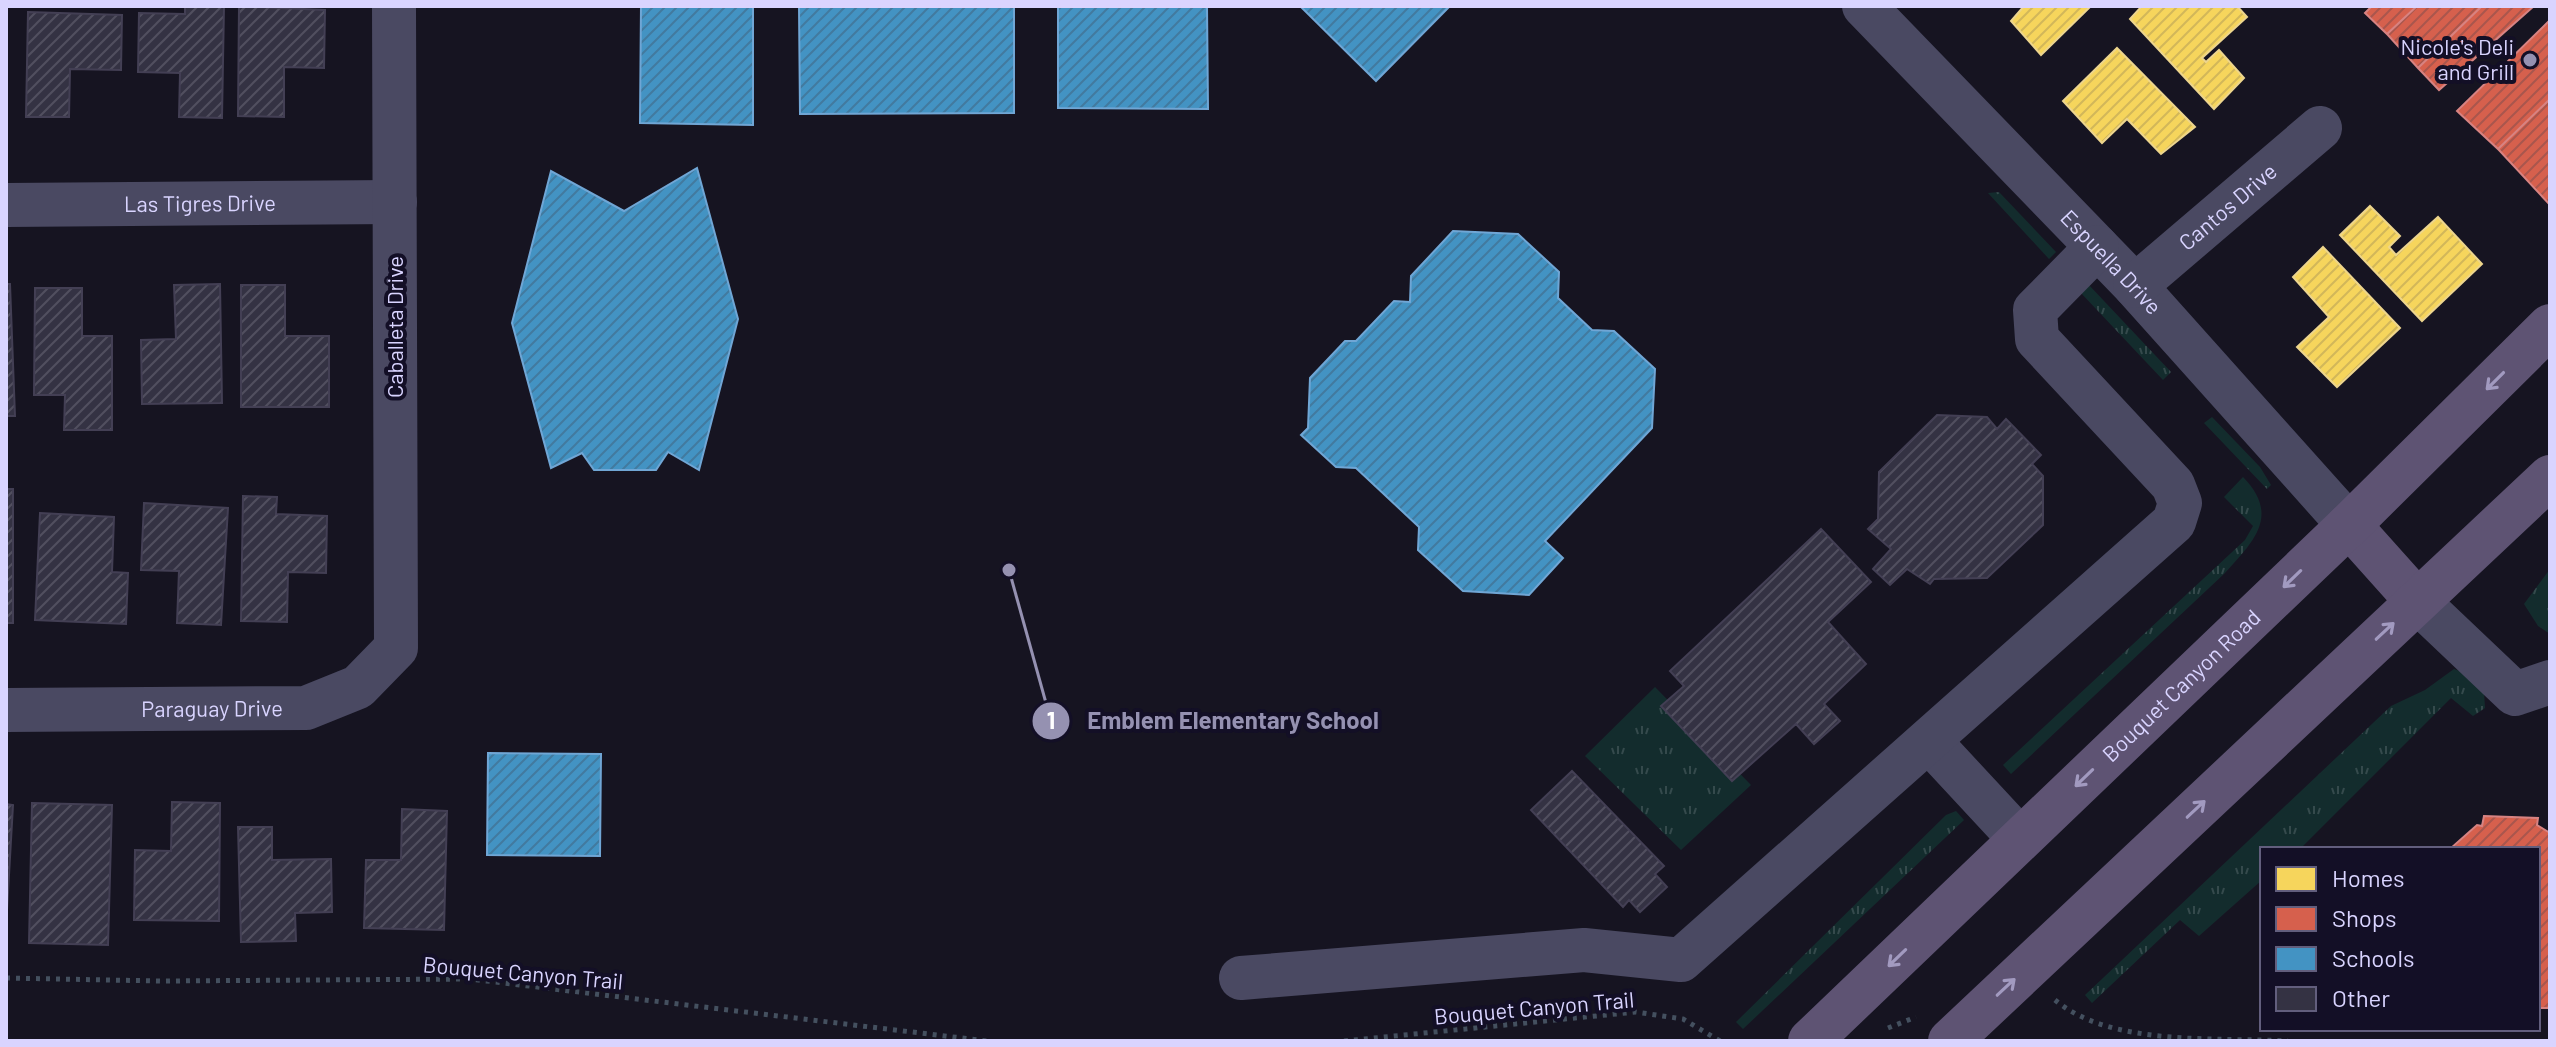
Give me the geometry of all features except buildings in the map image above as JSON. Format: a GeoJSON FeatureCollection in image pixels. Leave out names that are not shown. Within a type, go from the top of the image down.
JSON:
{"type":"FeatureCollection","features":[{"type":"Feature","properties":{"kind":"main road","name":"Bouquet Canyon Road"},"geometry":{"type":"LineString","coordinates":[[1810,1041],[2349,525],[2550,326]]}},
{"type":"Feature","properties":{"kind":"main road"},"geometry":{"type":"LineString","coordinates":[[1938,1027],[2022,972],[2550,477]]}},
{"type":"Feature","properties":{"kind":"main road"},"geometry":{"type":"LineString","coordinates":[[2349,525],[2417,601]]}},
{"type":"Feature","properties":{"kind":"street","name":"Caballeta Drive"},"geometry":{"type":"LineString","coordinates":[[394,6],[396,648]]}},
{"type":"Feature","properties":{"kind":"street","name":"Espuella Drive"},"geometry":{"type":"LineString","coordinates":[[1864,6],[2135,286],[2349,525]]}},
{"type":"Feature","properties":{"kind":"street","name":"Cantos Drive"},"geometry":{"type":"LineString","coordinates":[[2135,286],[2320,128]]}},
{"type":"Feature","properties":{"kind":"street","name":"Las Tigres Drive"},"geometry":{"type":"LineString","coordinates":[[6,205],[395,202]]}},
{"type":"Feature","properties":{"kind":"street"},"geometry":{"type":"LineString","coordinates":[[1241,978],[1584,950],[1681,960],[2174,522],[2180,503],[2173,485],[2037,339],[2035,310],[2097,247]]}},
{"type":"Feature","properties":{"kind":"street"},"geometry":{"type":"LineString","coordinates":[[2417,601],[2515,694],[2550,682]]}},
{"type":"Feature","properties":{"kind":"street","name":"Paraguay Drive"},"geometry":{"type":"LineString","coordinates":[[6,710],[306,708],[358,687],[396,648]]}},
{"type":"Feature","properties":{"kind":"street"},"geometry":{"type":"LineString","coordinates":[[1929,741],[2020,839]]}},
{"type":"Feature","properties":{"kind":"path"},"geometry":{"type":"LineString","coordinates":[[2022,972],[2065,1009],[2095,1024],[2138,1033],[2288,1041]]}},
{"type":"Feature","properties":{"kind":"path","name":"Bouquet Canyon Trail"},"geometry":{"type":"LineString","coordinates":[[6,978],[239,982],[470,979],[987,1041]]}},
{"type":"Feature","properties":{"kind":"path","name":"Bouquet Canyon Trail"},"geometry":{"type":"LineString","coordinates":[[1344,1041],[1636,1012],[1683,1019],[1720,1041]]}},
{"type":"Feature","properties":{"kind":"path"},"geometry":{"type":"LineString","coordinates":[[1885,1030],[1938,1027]]}},
{"type":"Feature","properties":{"kind":"green space"},"geometry":{"type":"Polygon","coordinates":[[[1999,192],[2056,252],[2049,259],[1988,193],[1999,192]]]}},
{"type":"Feature","properties":{"kind":"green space"},"geometry":{"type":"Polygon","coordinates":[[[2088,284],[2171,372],[2163,380],[2081,293],[2088,284]]]}},
{"type":"Feature","properties":{"kind":"green space"},"geometry":{"type":"Polygon","coordinates":[[[2212,417],[2260,467],[2271,485],[2267,489],[2204,423],[2212,417]]]}},
{"type":"Feature","properties":{"kind":"green space"},"geometry":{"type":"Polygon","coordinates":[[[2243,477],[2260,504],[2261,516],[2259,528],[2245,550],[2225,573],[2011,774],[2003,765],[2245,540],[2253,526],[2224,497],[2243,477]]]}},
{"type":"Feature","properties":{"kind":"green space"},"geometry":{"type":"Polygon","coordinates":[[[2550,569],[2550,634],[2538,626],[2524,604],[2550,569]]]}},
{"type":"Feature","properties":{"kind":"green space"},"geometry":{"type":"Polygon","coordinates":[[[2454,669],[2465,673],[2484,692],[2485,708],[2473,716],[2451,698],[2302,847],[2260,847],[2260,882],[2199,936],[2180,920],[2092,1003],[2085,995],[2391,706],[2425,690],[2454,669]]]}},
{"type":"Feature","properties":{"kind":"green space"},"geometry":{"type":"Polygon","coordinates":[[[1655,687],[1751,785],[1681,850],[1585,756],[1655,687]]]}},
{"type":"Feature","properties":{"kind":"green space"},"geometry":{"type":"Polygon","coordinates":[[[1956,811],[1964,820],[1743,1029],[1736,1022],[1946,815],[1956,811]]]}},
{"type":"Feature","properties":{"kind":"place","name":"Nicole's Deli and Grill"},"geometry":{"type":"Point","coordinates":[2530,60]}},
{"type":"Feature","properties":{"kind":"place","name":"Emblem Elementary School"},"geometry":{"type":"Point","coordinates":[1009,570]}}]}
